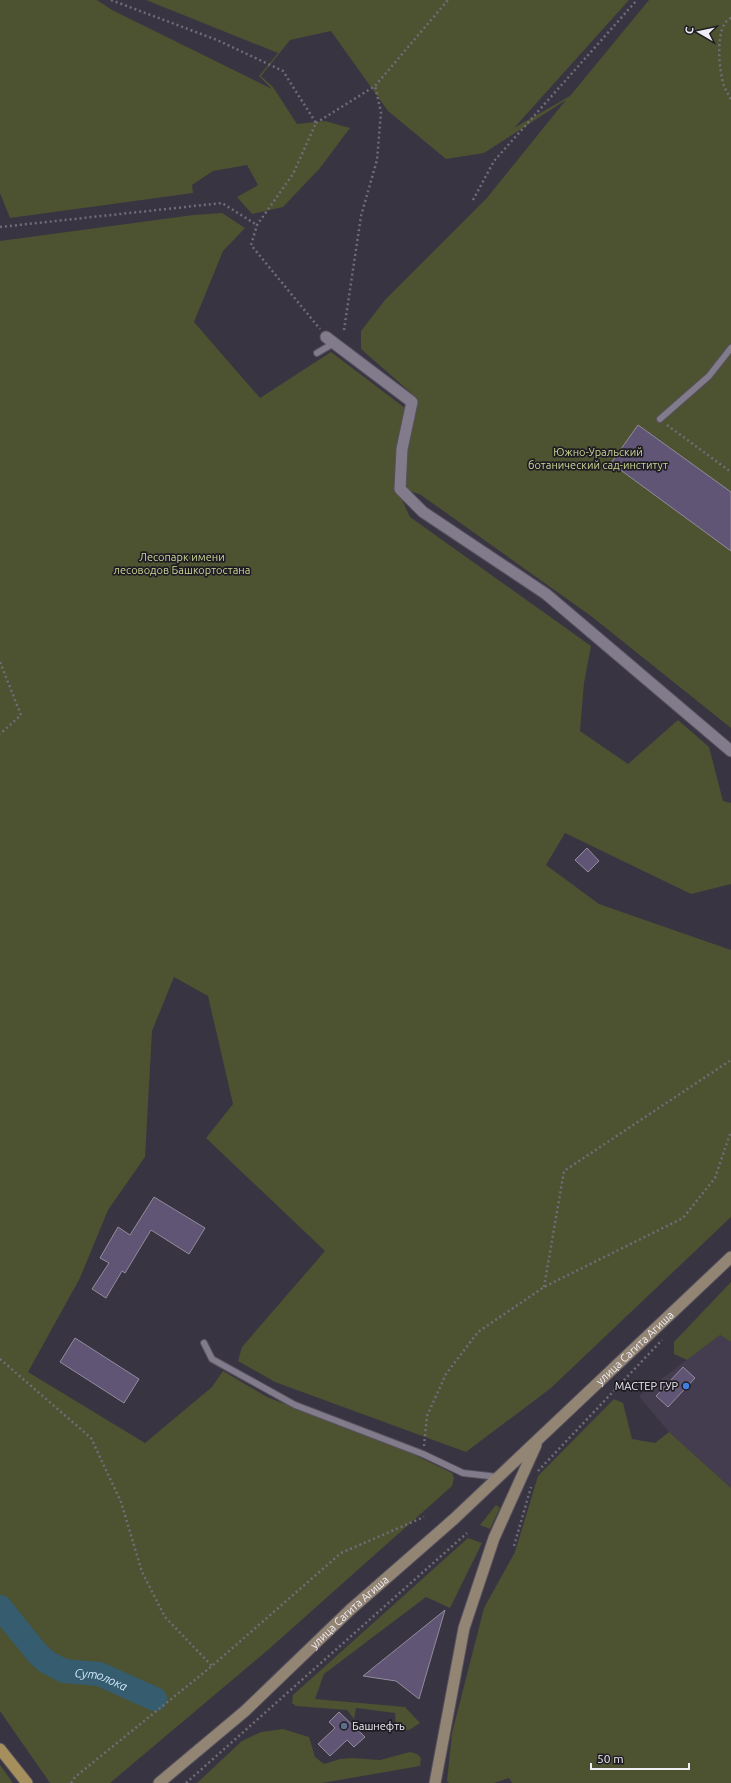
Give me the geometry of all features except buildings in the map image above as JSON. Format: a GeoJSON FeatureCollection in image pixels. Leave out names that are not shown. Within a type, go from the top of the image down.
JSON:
{"type":"FeatureCollection","features":[{"type":"Feature","properties":{"kind":"main road","name":"улица Сагита Агиша"},"geometry":{"type":"LineString","coordinates":[[159,1783],[245,1711],[350,1610],[454,1519],[731,1257]]}},
{"type":"Feature","properties":{"kind":"main road","name":"улица Сагита Агиша"},"geometry":{"type":"LineString","coordinates":[[435,1783],[464,1628],[494,1538],[538,1439]]}},
{"type":"Feature","properties":{"kind":"main road"},"geometry":{"type":"LineString","coordinates":[[0,1750],[27,1783]]}},
{"type":"Feature","properties":{"kind":"street"},"geometry":{"type":"LineString","coordinates":[[330,340],[412,402],[402,449],[400,489],[423,512],[546,594],[731,751]]}},
{"type":"Feature","properties":{"kind":"lane"},"geometry":{"type":"LineString","coordinates":[[317,353],[330,340]]}},
{"type":"Feature","properties":{"kind":"lane"},"geometry":{"type":"LineString","coordinates":[[660,420],[709,376],[731,348]]}},
{"type":"Feature","properties":{"kind":"lane"},"geometry":{"type":"LineString","coordinates":[[204,1343],[212,1359],[295,1405],[423,1454],[463,1474],[498,1477]]}},
{"type":"Feature","properties":{"kind":"path"},"geometry":{"type":"LineString","coordinates":[[111,0],[217,40],[283,72],[316,123]]}},
{"type":"Feature","properties":{"kind":"path"},"geometry":{"type":"LineString","coordinates":[[330,340],[251,245],[257,225],[293,174],[316,123],[375,86],[448,0]]}},
{"type":"Feature","properties":{"kind":"path"},"geometry":{"type":"LineString","coordinates":[[473,200],[494,161],[637,0]]}},
{"type":"Feature","properties":{"kind":"path"},"geometry":{"type":"LineString","coordinates":[[731,18],[721,28],[719,59],[724,85],[731,100]]}},
{"type":"Feature","properties":{"kind":"path"},"geometry":{"type":"LineString","coordinates":[[344,330],[361,216],[376,160],[381,112],[375,86]]}},
{"type":"Feature","properties":{"kind":"path"},"geometry":{"type":"LineString","coordinates":[[0,227],[222,203],[257,225]]}},
{"type":"Feature","properties":{"kind":"path"},"geometry":{"type":"LineString","coordinates":[[660,420],[731,472]]}},
{"type":"Feature","properties":{"kind":"path"},"geometry":{"type":"LineString","coordinates":[[0,662],[21,715],[0,734]]}},
{"type":"Feature","properties":{"kind":"path"},"geometry":{"type":"LineString","coordinates":[[544,1287],[564,1171],[731,1060]]}},
{"type":"Feature","properties":{"kind":"path"},"geometry":{"type":"LineString","coordinates":[[423,1454],[427,1416],[446,1374],[478,1332],[544,1287],[683,1218],[715,1178],[731,1131]]}},
{"type":"Feature","properties":{"kind":"path"},"geometry":{"type":"LineString","coordinates":[[536,1474],[664,1338]]}},
{"type":"Feature","properties":{"kind":"path"},"geometry":{"type":"LineString","coordinates":[[0,1359],[91,1438],[121,1502],[142,1572],[165,1617],[212,1666]]}},
{"type":"Feature","properties":{"kind":"path"},"geometry":{"type":"LineString","coordinates":[[514,1546],[532,1483]]}},
{"type":"Feature","properties":{"kind":"path"},"geometry":{"type":"LineString","coordinates":[[71,1783],[75,1777],[212,1666],[341,1553],[424,1517]]}},
{"type":"Feature","properties":{"kind":"path"},"geometry":{"type":"LineString","coordinates":[[186,1783],[467,1533]]}},
{"type":"Feature","properties":{"kind":"shaded area"},"geometry":{"type":"Polygon","coordinates":[[[720,1335],[731,1342],[731,1488],[669,1432],[639,1396],[720,1335]]]}},
{"type":"Feature","properties":{"kind":"green space"},"geometry":{"type":"Polygon","coordinates":[[[0,0],[97,0],[112,10],[272,89],[259,76],[278,53],[146,0],[629,0],[514,128],[570,96],[649,0],[731,0],[731,728],[591,616],[421,495],[395,485],[410,517],[591,646],[584,683],[580,731],[628,764],[678,720],[709,747],[723,801],[731,803],[731,884],[691,894],[565,833],[546,865],[599,904],[731,950],[731,1217],[551,1388],[466,1452],[275,1382],[238,1361],[242,1347],[325,1251],[206,1138],[233,1104],[208,996],[174,977],[152,1031],[145,1157],[108,1210],[80,1278],[28,1372],[145,1443],[212,1387],[223,1371],[267,1397],[407,1451],[452,1473],[454,1478],[452,1486],[269,1649],[110,1783],[50,1783],[0,1711],[0,241],[193,215],[222,213],[245,228],[223,251],[194,322],[260,398],[331,352],[405,408],[410,433],[418,399],[361,349],[361,331],[385,300],[486,199],[566,100],[484,153],[446,159],[388,111],[331,31],[290,40],[261,76],[273,87],[297,124],[325,121],[350,128],[320,168],[283,207],[252,214],[237,197],[258,185],[247,165],[213,171],[192,185],[193,193],[10,218],[0,193],[0,0]]]}},
{"type":"Feature","properties":{"kind":"green space"},"geometry":{"type":"Polygon","coordinates":[[[731,1282],[731,1342],[720,1335],[687,1360],[674,1354],[674,1342],[731,1282]]]}},
{"type":"Feature","properties":{"kind":"green space"},"geometry":{"type":"Polygon","coordinates":[[[614,1399],[623,1403],[632,1439],[655,1443],[669,1432],[731,1488],[731,1783],[512,1783],[509,1778],[494,1783],[449,1783],[447,1781],[452,1733],[484,1608],[515,1552],[538,1476],[614,1399]]]}},
{"type":"Feature","properties":{"kind":"green space"},"geometry":{"type":"Polygon","coordinates":[[[496,1505],[500,1508],[490,1529],[480,1525],[496,1505]]]}},
{"type":"Feature","properties":{"kind":"green space"},"geometry":{"type":"Polygon","coordinates":[[[468,1538],[482,1543],[450,1608],[426,1597],[324,1674],[315,1699],[405,1707],[420,1723],[409,1730],[396,1731],[395,1713],[356,1708],[354,1719],[347,1710],[296,1706],[292,1703],[293,1695],[468,1538]]]}},
{"type":"Feature","properties":{"kind":"green space"},"geometry":{"type":"Polygon","coordinates":[[[283,1729],[309,1737],[315,1757],[324,1764],[340,1759],[352,1758],[380,1760],[410,1752],[417,1754],[421,1758],[420,1766],[322,1783],[197,1783],[242,1741],[261,1732],[283,1729]]]}},
{"type":"Feature","properties":{"kind":"green space"},"geometry":{"type":"Polygon","coordinates":[[[0,1765],[13,1783],[0,1783],[0,1765]]]}},
{"type":"Feature","properties":{"kind":"waterway","name":"Сутолока"},"geometry":{"type":"LineString","coordinates":[[0,1607],[37,1653],[47,1662],[64,1671],[99,1674],[155,1699]]}},
{"type":"Feature","properties":{"kind":"place","name":"МАСТЕР ГУР"},"geometry":{"type":"Point","coordinates":[686,1386]}},
{"type":"Feature","properties":{"kind":"place","name":"Башнефть"},"geometry":{"type":"Point","coordinates":[344,1726]}},
{"type":"Feature","properties":{"kind":"park label","name":"Южно-Уральский ботанический сад-институт"},"geometry":{"type":"Point","coordinates":[598,458]}},
{"type":"Feature","properties":{"kind":"park label","name":"Лесопарк имени лесоводов Башкортостана"},"geometry":{"type":"Point","coordinates":[182,563]}}]}
